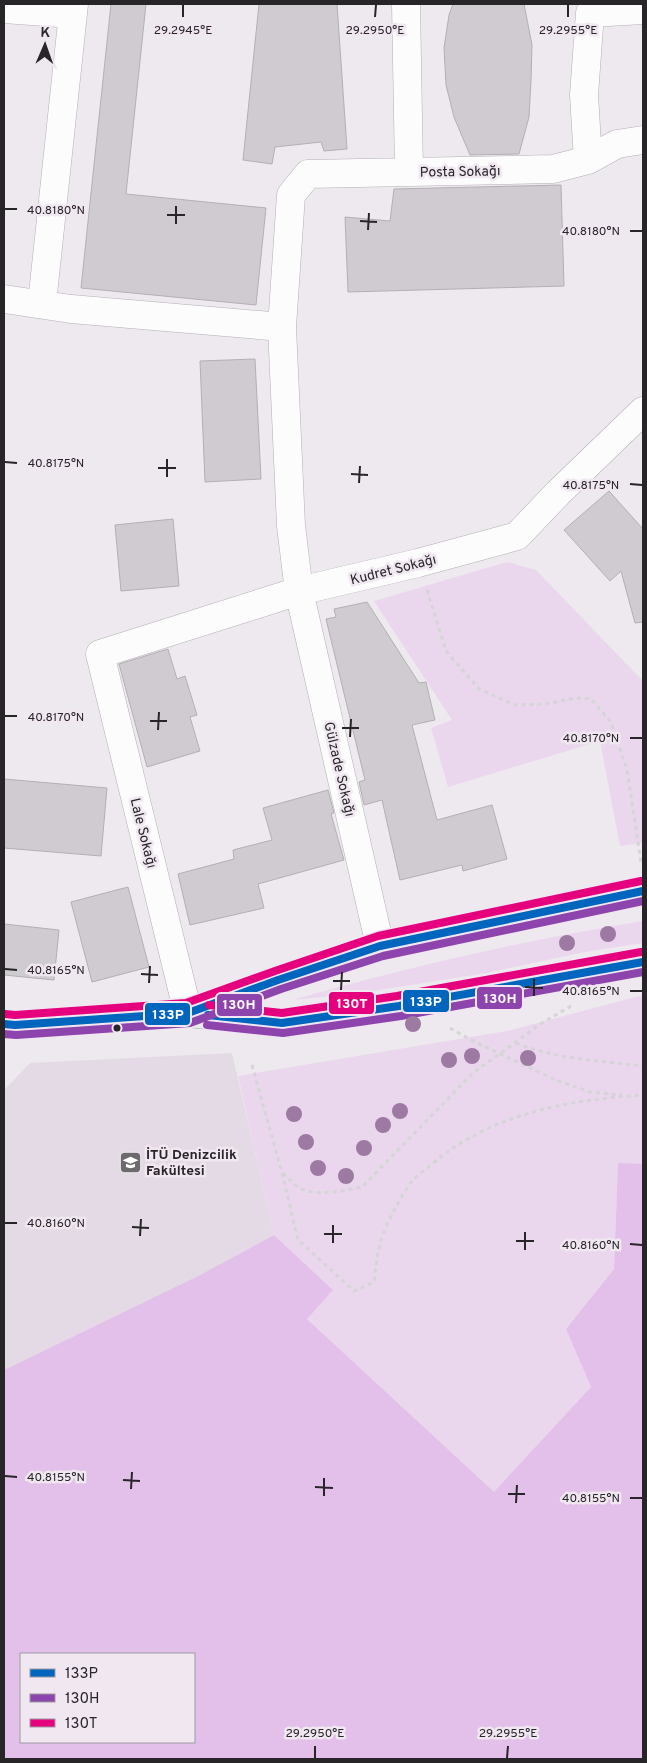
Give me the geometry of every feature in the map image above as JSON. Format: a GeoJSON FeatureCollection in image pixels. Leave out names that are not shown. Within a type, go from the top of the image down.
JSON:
{"type":"FeatureCollection","features":[{"type":"Feature","properties":{"kind":"main road"},"geometry":{"type":"LineString","coordinates":[[188,1013],[278,980],[380,946],[643,881]]}},
{"type":"Feature","properties":{"kind":"main road"},"geometry":{"type":"LineString","coordinates":[[4,1024],[15,1025],[188,1013],[282,1023],[399,1006],[643,962]]}},
{"type":"Feature","properties":{"kind":"street","name":"Posta Sokağı"},"geometry":{"type":"LineString","coordinates":[[406,4],[409,172],[553,169],[588,160],[617,144],[643,140]]}},
{"type":"Feature","properties":{"kind":"street"},"geometry":{"type":"LineString","coordinates":[[4,9],[73,9],[42,304]]}},
{"type":"Feature","properties":{"kind":"street"},"geometry":{"type":"LineString","coordinates":[[588,160],[584,95],[590,13],[643,10]]}},
{"type":"Feature","properties":{"kind":"street","name":"Gülzade Sokağı"},"geometry":{"type":"LineString","coordinates":[[380,946],[299,591],[291,526],[282,326],[291,195],[308,174],[409,172]]}},
{"type":"Feature","properties":{"kind":"street"},"geometry":{"type":"LineString","coordinates":[[4,299],[71,308],[282,326]]}},
{"type":"Feature","properties":{"kind":"street","name":"Kudret Sokağı"},"geometry":{"type":"LineString","coordinates":[[100,654],[299,591],[418,564],[517,536],[558,493],[643,411]]}},
{"type":"Feature","properties":{"kind":"street","name":"Lale Sokağı"},"geometry":{"type":"LineString","coordinates":[[100,654],[188,1013]]}},
{"type":"Feature","properties":{"kind":"path"},"geometry":{"type":"LineString","coordinates":[[418,564],[446,651],[479,689],[515,705],[546,704],[575,698],[592,699],[612,722],[627,770],[643,881]]}},
{"type":"Feature","properties":{"kind":"path"},"geometry":{"type":"LineString","coordinates":[[282,1172],[299,1188],[320,1193],[362,1188],[473,1073],[542,1024],[572,1006]]}},
{"type":"Feature","properties":{"kind":"path"},"geometry":{"type":"LineString","coordinates":[[450,1027],[499,1054],[558,1081],[590,1092],[630,1096]]}},
{"type":"Feature","properties":{"kind":"path"},"geometry":{"type":"LineString","coordinates":[[516,1042],[530,1048],[569,1057],[643,1066]]}},
{"type":"Feature","properties":{"kind":"path"},"geometry":{"type":"LineString","coordinates":[[252,1064],[282,1172],[298,1240],[354,1291],[374,1282],[379,1246],[395,1210],[412,1181],[445,1153],[487,1128],[533,1112],[578,1101],[643,1095]]}},
{"type":"Feature","properties":{"kind":"shaded area"},"geometry":{"type":"Polygon","coordinates":[[[507,562],[536,570],[643,681],[643,843],[620,846],[600,741],[448,787],[431,728],[452,720],[374,601],[507,562]]]}},
{"type":"Feature","properties":{"kind":"shaded area"},"geometry":{"type":"Polygon","coordinates":[[[643,921],[643,943],[585,952],[487,973],[360,993],[293,1000],[467,955],[643,921]]]}},
{"type":"Feature","properties":{"kind":"shaded area"},"geometry":{"type":"Polygon","coordinates":[[[643,995],[643,1164],[618,1164],[614,1269],[566,1329],[591,1387],[494,1493],[306,1318],[333,1290],[274,1235],[238,1076],[507,1031],[643,995]]]}},
{"type":"Feature","properties":{"kind":"shaded area","name":"İTÜ Denizcilik Fakültesi"},"geometry":{"type":"Polygon","coordinates":[[[232,1053],[274,1235],[200,1275],[4,1370],[4,1090],[30,1063],[232,1053]]]}},
{"type":"Feature","properties":{"kind":"shaded area"},"geometry":{"type":"Polygon","coordinates":[[[618,1163],[643,1164],[643,1759],[4,1759],[4,1370],[200,1275],[274,1235],[333,1290],[307,1319],[494,1492],[591,1387],[566,1329],[614,1269],[618,1163]]]}},
{"type":"Feature","properties":{"kind":"building"},"geometry":{"type":"Polygon","coordinates":[[[111,4],[146,4],[126,194],[266,208],[256,305],[81,288],[111,4]]]}},
{"type":"Feature","properties":{"kind":"building"},"geometry":{"type":"Polygon","coordinates":[[[259,4],[337,4],[347,149],[324,151],[321,142],[275,147],[272,164],[243,160],[259,4]]]}},
{"type":"Feature","properties":{"kind":"building"},"geometry":{"type":"Polygon","coordinates":[[[453,4],[524,4],[532,45],[531,80],[529,117],[519,154],[470,155],[454,117],[446,85],[444,48],[449,15],[453,4]]]}},
{"type":"Feature","properties":{"kind":"building"},"geometry":{"type":"Polygon","coordinates":[[[561,185],[564,286],[348,292],[345,217],[390,221],[394,189],[561,185]]]}},
{"type":"Feature","properties":{"kind":"building"},"geometry":{"type":"Polygon","coordinates":[[[255,359],[261,479],[205,482],[200,361],[255,359]]]}},
{"type":"Feature","properties":{"kind":"building"},"geometry":{"type":"Polygon","coordinates":[[[609,491],[643,529],[643,622],[635,623],[621,571],[610,581],[564,530],[609,491]]]}},
{"type":"Feature","properties":{"kind":"building"},"geometry":{"type":"Polygon","coordinates":[[[173,519],[179,586],[121,591],[115,525],[173,519]]]}},
{"type":"Feature","properties":{"kind":"building"},"geometry":{"type":"Polygon","coordinates":[[[367,602],[419,683],[426,682],[435,720],[412,725],[437,820],[492,805],[507,859],[463,871],[462,865],[400,880],[382,800],[364,805],[359,782],[365,780],[326,619],[336,617],[334,609],[367,602]]]}},
{"type":"Feature","properties":{"kind":"building"},"geometry":{"type":"Polygon","coordinates":[[[168,649],[177,679],[185,676],[197,715],[190,717],[200,751],[147,767],[119,664],[168,649]]]}},
{"type":"Feature","properties":{"kind":"building"},"geometry":{"type":"Polygon","coordinates":[[[4,779],[107,788],[101,856],[4,848],[4,779]]]}},
{"type":"Feature","properties":{"kind":"building"},"geometry":{"type":"Polygon","coordinates":[[[328,790],[334,813],[331,814],[344,860],[258,884],[264,908],[190,925],[178,874],[234,859],[233,850],[272,840],[263,808],[328,790]]]}},
{"type":"Feature","properties":{"kind":"building"},"geometry":{"type":"Polygon","coordinates":[[[128,887],[149,967],[92,982],[71,902],[128,887]]]}},
{"type":"Feature","properties":{"kind":"building"},"geometry":{"type":"Polygon","coordinates":[[[4,924],[59,930],[54,980],[4,975],[4,924]]]}},
{"type":"Feature","properties":{"kind":"transit line","name":"130T"},"geometry":{"type":"LineString","coordinates":[[5,1014],[15,1015],[186,1003],[378,936],[641,881]]}},
{"type":"Feature","properties":{"kind":"transit line","name":"133P"},"geometry":{"type":"LineString","coordinates":[[4,1024],[15,1025],[188,1013],[278,980],[380,946],[643,891]]}},
{"type":"Feature","properties":{"kind":"transit line","name":"130H"},"geometry":{"type":"LineString","coordinates":[[4,1034],[16,1035],[190,1023],[281,989],[383,956],[643,901]]}},
{"type":"Feature","properties":{"kind":"transit line","name":"130T"},"geometry":{"type":"LineString","coordinates":[[209,1005],[282,1013],[397,996],[641,952]]}},
{"type":"Feature","properties":{"kind":"transit line","name":"133P"},"geometry":{"type":"LineString","coordinates":[[208,1015],[282,1023],[399,1006],[643,962]]}},
{"type":"Feature","properties":{"kind":"transit line","name":"130H"},"geometry":{"type":"LineString","coordinates":[[207,1025],[283,1033],[401,1016],[643,972]]}},
{"type":"Feature","properties":{"kind":"place","name":"İTÜ Denizcilik Fakültesi"},"geometry":{"type":"Point","coordinates":[130,1162]}}]}
